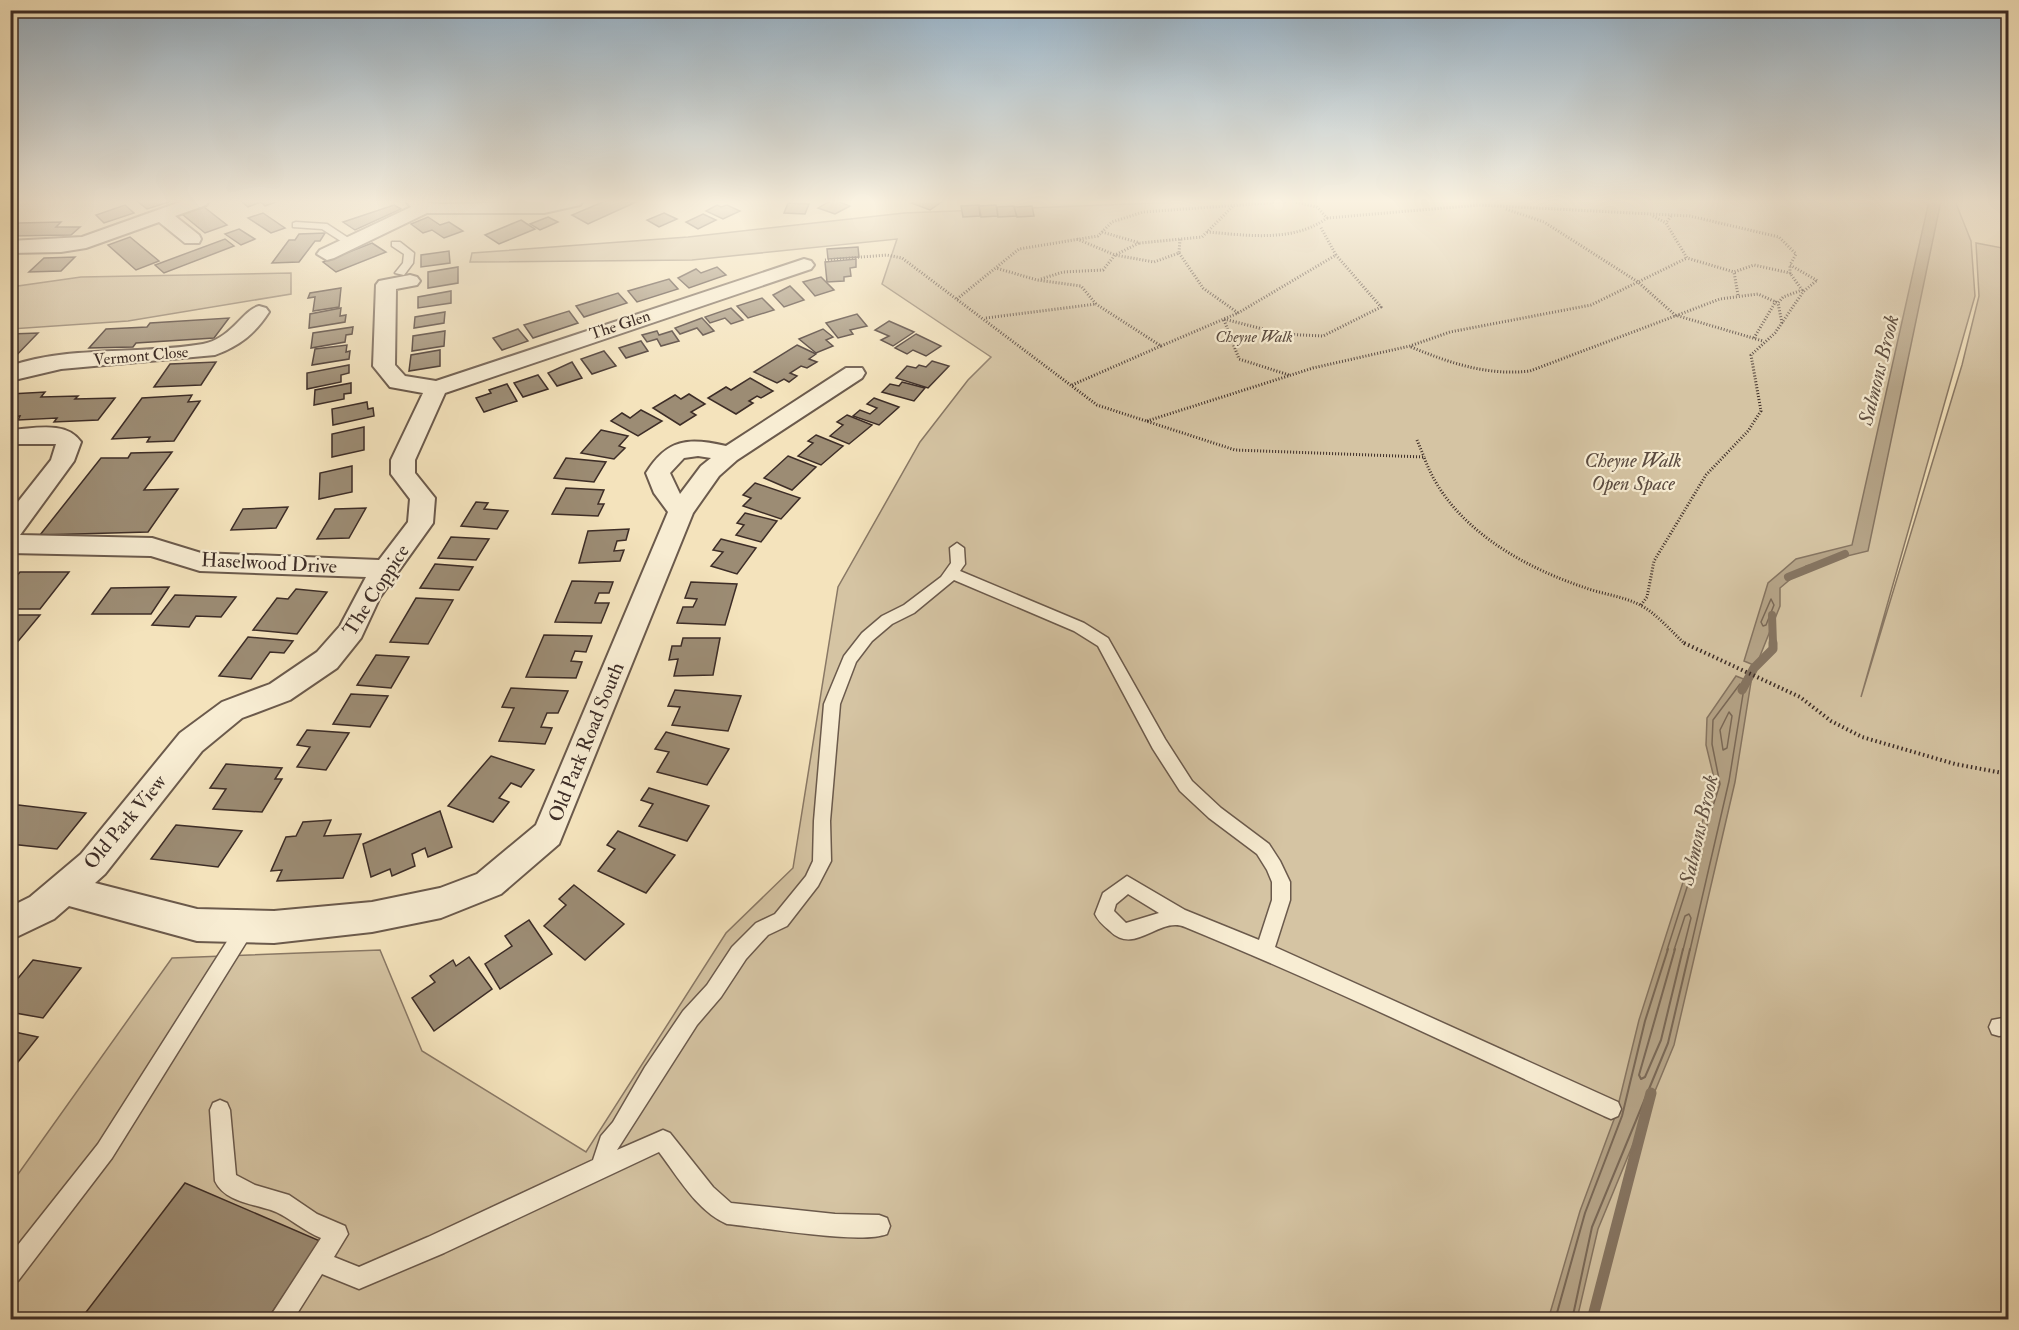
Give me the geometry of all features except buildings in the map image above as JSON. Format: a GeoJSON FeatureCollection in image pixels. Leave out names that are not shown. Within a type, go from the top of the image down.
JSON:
{"type":"FeatureCollection","features":[{"type":"Feature","properties":{"kind":"street","name":"The Glen"},"geometry":{"type":"LineString","coordinates":[[437,388],[804,265]]}},
{"type":"Feature","properties":{"kind":"street"},"geometry":{"type":"LineString","coordinates":[[391,282],[384,366],[398,382],[437,388]]}},
{"type":"Feature","properties":{"kind":"street","name":"Vermont Close"},"geometry":{"type":"LineString","coordinates":[[10,375],[20,370],[61,362],[207,350],[227,344],[250,327],[259,312]]}},
{"type":"Feature","properties":{"kind":"street","name":"Old Park Road South"},"geometry":{"type":"LineString","coordinates":[[65,890],[197,925],[274,927],[372,917],[441,903],[489,884],[548,834],[681,511],[710,471],[729,455],[854,373]]}},
{"type":"Feature","properties":{"kind":"street","name":"The Coppice"},"geometry":{"type":"LineString","coordinates":[[232,710],[280,692],[327,660],[351,631],[368,594],[420,523],[423,498],[402,474],[404,453],[425,414],[430,395],[437,388]]}},
{"type":"Feature","properties":{"kind":"street"},"geometry":{"type":"LineString","coordinates":[[10,437],[58,435],[69,442],[62,461],[10,531]]}},
{"type":"Feature","properties":{"kind":"street"},"geometry":{"type":"LineString","coordinates":[[681,511],[666,493],[658,473],[669,456],[684,450],[709,449],[729,455]]}},
{"type":"Feature","properties":{"kind":"street","name":"Haselwood Drive"},"geometry":{"type":"LineString","coordinates":[[10,544],[152,547],[200,562],[386,569]]}},
{"type":"Feature","properties":{"kind":"street","name":"Old Park View"},"geometry":{"type":"LineString","coordinates":[[10,925],[42,908],[93,864],[191,742],[232,710]]}},
{"type":"Feature","properties":{"kind":"lane"},"geometry":{"type":"LineString","coordinates":[[391,282],[408,263]]}},
{"type":"Feature","properties":{"kind":"lane"},"geometry":{"type":"LineString","coordinates":[[603,1165],[608,1143],[620,1129],[652,1074],[690,1018],[714,991],[740,953],[762,929],[781,920],[812,881],[822,861],[822,821],[832,704],[849,660],[867,637],[887,620],[935,591],[958,564],[957,548]]}},
{"type":"Feature","properties":{"kind":"lane"},"geometry":{"type":"LineString","coordinates":[[951,573],[1078,627],[1103,642],[1159,744],[1186,786],[1215,813],[1263,849],[1274,866],[1281,882],[1281,900],[1265,951]]}},
{"type":"Feature","properties":{"kind":"lane"},"geometry":{"type":"LineString","coordinates":[[1179,916],[1265,951],[1611,1109]]}},
{"type":"Feature","properties":{"kind":"lane"},"geometry":{"type":"LineString","coordinates":[[10,1273],[105,1151],[246,927]]}},
{"type":"Feature","properties":{"kind":"lane"},"geometry":{"type":"LineString","coordinates":[[220,1110],[226,1181],[252,1195],[281,1203],[309,1222],[337,1234],[279,1320]]}},
{"type":"Feature","properties":{"kind":"lane"},"geometry":{"type":"LineString","coordinates":[[318,1262],[359,1278],[477,1227],[603,1165],[663,1140],[705,1195],[727,1213],[835,1226],[879,1226]]}},
{"type":"Feature","properties":{"kind":"path"},"geometry":{"type":"LineString","coordinates":[[804,265],[810,263]]}},
{"type":"Feature","properties":{"kind":"path"},"geometry":{"type":"LineString","coordinates":[[909,263],[985,318],[1097,405],[1235,450],[1424,458]]}},
{"type":"Feature","properties":{"kind":"path"},"geometry":{"type":"LineString","coordinates":[[957,299],[1002,263]]}},
{"type":"Feature","properties":{"kind":"path"},"geometry":{"type":"LineString","coordinates":[[1037,280],[1063,272],[1103,270],[1109,263]]}},
{"type":"Feature","properties":{"kind":"path"},"geometry":{"type":"LineString","coordinates":[[1186,263],[1203,288],[1238,313]]}},
{"type":"Feature","properties":{"kind":"path"},"geometry":{"type":"LineString","coordinates":[[1072,385],[1238,313],[1322,263]]}},
{"type":"Feature","properties":{"kind":"path"},"geometry":{"type":"LineString","coordinates":[[1224,319],[1282,334],[1323,336],[1381,308],[1343,263]]}},
{"type":"Feature","properties":{"kind":"path"},"geometry":{"type":"LineString","coordinates":[[1608,263],[1638,282],[1675,315],[1763,341]]}},
{"type":"Feature","properties":{"kind":"path"},"geometry":{"type":"LineString","coordinates":[[1146,421],[1313,368],[1410,346],[1450,332],[1591,305],[1677,263]]}},
{"type":"Feature","properties":{"kind":"path"},"geometry":{"type":"LineString","coordinates":[[1704,263],[1734,272],[1754,265],[1790,273]]}},
{"type":"Feature","properties":{"kind":"path"},"geometry":{"type":"LineString","coordinates":[[1790,265],[1790,273],[1802,290]]}},
{"type":"Feature","properties":{"kind":"path"},"geometry":{"type":"LineString","coordinates":[[1754,338],[1777,302],[1817,281],[1790,265]]}},
{"type":"Feature","properties":{"kind":"path"},"geometry":{"type":"LineString","coordinates":[[996,268],[1037,280],[1081,286],[1096,304],[1161,346]]}},
{"type":"Feature","properties":{"kind":"path"},"geometry":{"type":"LineString","coordinates":[[1734,272],[1738,295]]}},
{"type":"Feature","properties":{"kind":"path"},"geometry":{"type":"LineString","coordinates":[[1641,605],[1647,597],[1654,561],[1677,527],[1706,475],[1748,431],[1761,411],[1760,395],[1751,355],[1763,341],[1774,335],[1802,290]]}},
{"type":"Feature","properties":{"kind":"path"},"geometry":{"type":"LineString","coordinates":[[1410,346],[1454,365],[1512,375],[1530,372],[1675,315],[1738,295],[1763,295],[1777,302],[1782,313],[1782,324]]}},
{"type":"Feature","properties":{"kind":"path"},"geometry":{"type":"LineString","coordinates":[[985,318],[1096,304]]}},
{"type":"Feature","properties":{"kind":"path"},"geometry":{"type":"LineString","coordinates":[[1224,319],[1239,359],[1290,376]]}},
{"type":"Feature","properties":{"kind":"path"},"geometry":{"type":"LineString","coordinates":[[1417,440],[1432,479],[1460,516],[1505,551],[1551,576],[1641,605],[1677,638],[1800,697],[1831,721],[1886,746],[1991,773],[2008,774]]}},
{"type":"Feature","properties":{"kind":"green space"},"geometry":{"type":"Polygon","coordinates":[[[889,263],[1973,263],[1975,296],[1861,697],[1962,365],[1979,296],[1977,263],[2008,263],[2008,1319],[11,1320],[11,1184],[172,958],[380,950],[422,1051],[586,1152],[726,933],[793,868],[838,587],[920,442],[968,380],[991,357],[882,284],[889,263]]]}},
{"type":"Feature","properties":{"kind":"green space"},"geometry":{"type":"Polygon","coordinates":[[[291,273],[291,294],[128,321],[11,329],[11,287],[81,277],[291,273]]]}},
{"type":"Feature","properties":{"kind":"water"},"geometry":{"type":"Polygon","coordinates":[[[1915,263],[1928,263],[1868,551],[1806,566],[1780,588],[1780,606],[1756,666],[1744,661],[1768,583],[1796,559],[1852,545],[1915,263]]]}},
{"type":"Feature","properties":{"kind":"water"},"geometry":{"type":"Polygon","coordinates":[[[1736,676],[1751,682],[1735,782],[1674,1045],[1598,1229],[1577,1319],[1548,1320],[1580,1211],[1616,1114],[1639,1020],[1715,782],[1706,745],[1707,718],[1736,676]]]}},
{"type":"Feature","properties":{"kind":"waterway","name":"Salmons Brook"},"geometry":{"type":"LineString","coordinates":[[1788,577],[1845,554]]}},
{"type":"Feature","properties":{"kind":"waterway","name":"Salmons Brook"},"geometry":{"type":"LineString","coordinates":[[1772,615],[1773,644]]}},
{"type":"Feature","properties":{"kind":"waterway","name":"Salmons Brook"},"geometry":{"type":"LineString","coordinates":[[1742,690],[1754,668],[1773,649],[1773,644]]}},
{"type":"Feature","properties":{"kind":"waterway","name":"Salmons Brook"},"geometry":{"type":"LineString","coordinates":[[1592,1320],[1651,1093]]}},
{"type":"Feature","properties":{"kind":"park label","name":"Cheyne Walk"},"geometry":{"type":"Point","coordinates":[1254,337]}},
{"type":"Feature","properties":{"kind":"park label","name":"Cheyne Walk Open Space"},"geometry":{"type":"Point","coordinates":[1633,472]}}]}
